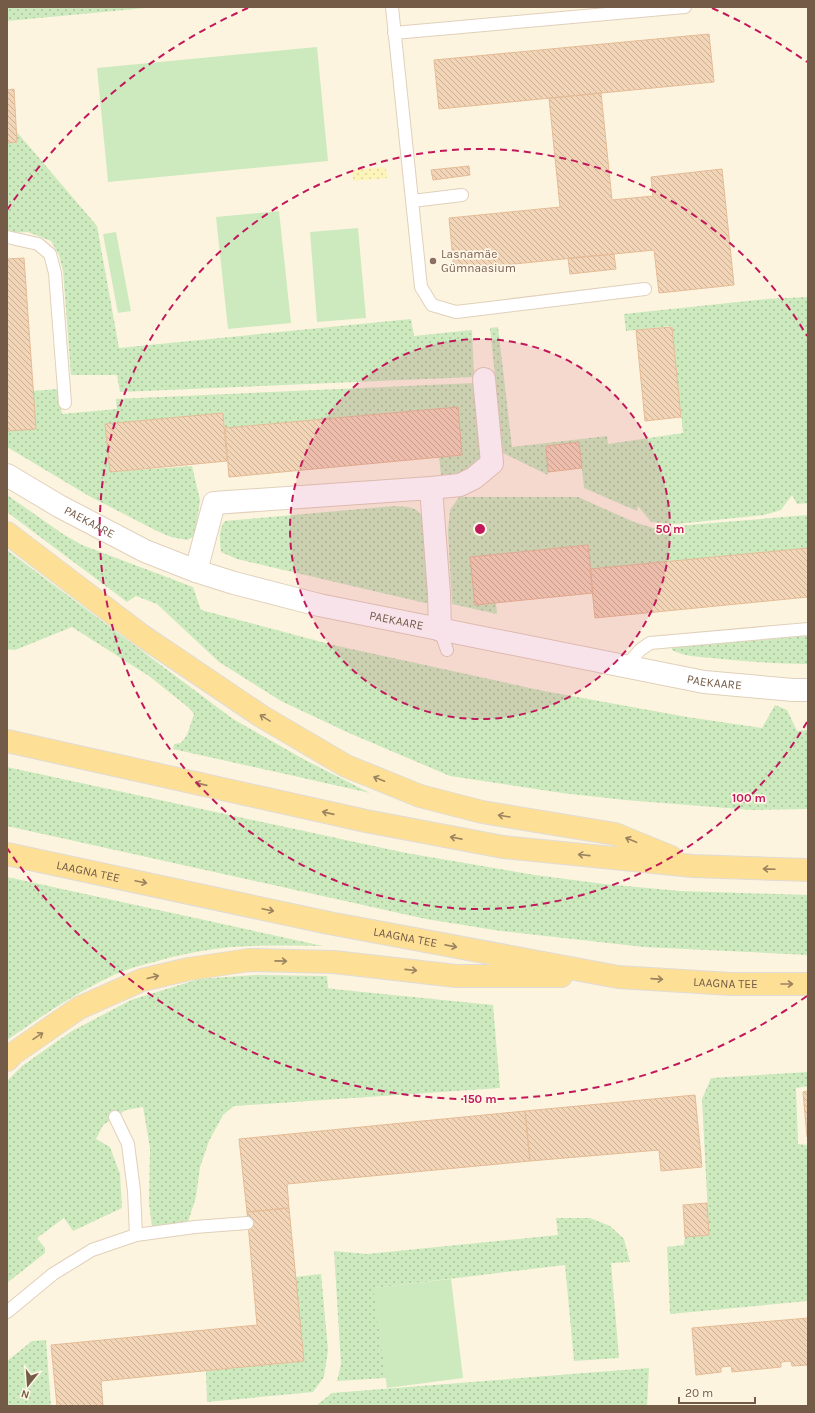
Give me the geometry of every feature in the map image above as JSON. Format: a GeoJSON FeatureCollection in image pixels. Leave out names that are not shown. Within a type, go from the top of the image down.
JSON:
{"type":"FeatureCollection","features":[{"type":"Feature","properties":{"kind":"main road"},"geometry":{"type":"LineString","coordinates":[[7,533],[141,635],[261,716],[346,766],[420,796],[482,812],[615,834],[693,866]]}},
{"type":"Feature","properties":{"kind":"main road"},"geometry":{"type":"LineString","coordinates":[[7,741],[366,821],[503,847],[693,866],[808,870]]}},
{"type":"Feature","properties":{"kind":"main road","name":"LAAGNA TEE"},"geometry":{"type":"LineString","coordinates":[[7,854],[329,923],[618,977],[731,984],[808,984]]}},
{"type":"Feature","properties":{"kind":"main road"},"geometry":{"type":"LineString","coordinates":[[7,1060],[14,1053],[79,1008],[142,980],[189,969],[249,960],[334,962],[456,976],[618,977]]}},
{"type":"Feature","properties":{"kind":"street"},"geometry":{"type":"LineString","coordinates":[[196,571],[214,503],[431,488],[460,485],[474,478],[492,463],[484,379]]}},
{"type":"Feature","properties":{"kind":"street","name":"PAEKAARE"},"geometry":{"type":"LineString","coordinates":[[7,475],[59,506],[145,551],[196,571],[234,583],[444,640],[626,666],[704,682],[808,690]]}},
{"type":"Feature","properties":{"kind":"street"},"geometry":{"type":"LineString","coordinates":[[431,488],[444,640]]}},
{"type":"Feature","properties":{"kind":"lane"},"geometry":{"type":"LineString","coordinates":[[392,7],[421,287],[432,305],[456,312],[645,289]]}},
{"type":"Feature","properties":{"kind":"lane"},"geometry":{"type":"LineString","coordinates":[[394,32],[685,7]]}},
{"type":"Feature","properties":{"kind":"lane"},"geometry":{"type":"LineString","coordinates":[[412,201],[462,195]]}},
{"type":"Feature","properties":{"kind":"lane"},"geometry":{"type":"LineString","coordinates":[[7,237],[38,244],[50,254],[55,273],[65,404]]}},
{"type":"Feature","properties":{"kind":"lane"},"geometry":{"type":"LineString","coordinates":[[626,666],[640,650],[650,643],[808,629]]}},
{"type":"Feature","properties":{"kind":"lane"},"geometry":{"type":"LineString","coordinates":[[114,1117],[128,1144],[134,1191],[136,1235]]}},
{"type":"Feature","properties":{"kind":"lane"},"geometry":{"type":"LineString","coordinates":[[7,1312],[53,1274],[92,1250],[136,1235],[195,1227],[248,1223]]}},
{"type":"Feature","properties":{"kind":"green space"},"geometry":{"type":"Polygon","coordinates":[[[7,7],[156,7],[7,21],[7,7]]]}},
{"type":"Feature","properties":{"kind":"green space"},"geometry":{"type":"Polygon","coordinates":[[[317,47],[328,161],[108,182],[97,68],[317,47]]]}},
{"type":"Feature","properties":{"kind":"green space"},"geometry":{"type":"Polygon","coordinates":[[[16,131],[97,226],[119,348],[411,319],[414,336],[472,330],[474,377],[120,392],[117,375],[71,375],[63,271],[59,255],[51,241],[28,232],[7,233],[7,143],[16,131]]]}},
{"type":"Feature","properties":{"kind":"green space"},"geometry":{"type":"Polygon","coordinates":[[[279,211],[291,323],[228,329],[216,217],[279,211]]]}},
{"type":"Feature","properties":{"kind":"green space"},"geometry":{"type":"Polygon","coordinates":[[[358,228],[366,318],[317,322],[310,232],[358,228]]]}},
{"type":"Feature","properties":{"kind":"green space"},"geometry":{"type":"Polygon","coordinates":[[[116,232],[131,311],[118,313],[103,234],[116,232]]]}},
{"type":"Feature","properties":{"kind":"green space"},"geometry":{"type":"Polygon","coordinates":[[[808,297],[808,503],[797,504],[792,495],[781,510],[764,515],[677,524],[651,522],[638,506],[637,511],[584,488],[579,442],[546,446],[548,475],[503,453],[490,328],[498,327],[512,447],[607,436],[608,444],[683,433],[672,326],[626,331],[624,314],[767,299],[808,297]]]}},
{"type":"Feature","properties":{"kind":"green space"},"geometry":{"type":"Polygon","coordinates":[[[474,383],[481,459],[476,467],[459,473],[441,475],[439,457],[462,455],[458,407],[225,428],[223,413],[105,424],[110,472],[192,466],[200,500],[195,536],[187,540],[171,537],[157,531],[89,496],[7,447],[7,431],[33,391],[58,389],[62,414],[117,409],[116,399],[474,383]]]}},
{"type":"Feature","properties":{"kind":"green space"},"geometry":{"type":"Polygon","coordinates":[[[7,495],[63,534],[82,545],[193,587],[201,610],[333,645],[544,691],[687,717],[762,728],[775,705],[787,710],[797,731],[808,730],[808,809],[752,810],[625,800],[562,793],[450,776],[349,733],[281,701],[219,662],[157,604],[136,596],[127,602],[7,512],[7,495]]]}},
{"type":"Feature","properties":{"kind":"green space"},"geometry":{"type":"Polygon","coordinates":[[[459,497],[578,497],[634,522],[653,528],[808,515],[808,548],[590,569],[588,545],[470,557],[496,603],[497,614],[452,604],[448,531],[450,510],[459,497]]]}},
{"type":"Feature","properties":{"kind":"green space"},"geometry":{"type":"Polygon","coordinates":[[[394,506],[413,508],[420,513],[426,522],[432,600],[425,603],[237,559],[221,552],[220,532],[225,521],[394,506]]]}},
{"type":"Feature","properties":{"kind":"green space"},"geometry":{"type":"Polygon","coordinates":[[[7,550],[233,719],[305,760],[370,793],[173,749],[174,744],[181,743],[187,735],[194,714],[189,708],[149,676],[72,627],[15,650],[7,649],[7,550]]]}},
{"type":"Feature","properties":{"kind":"green space"},"geometry":{"type":"Polygon","coordinates":[[[808,636],[808,664],[702,657],[686,655],[672,650],[672,648],[675,647],[808,636]]]}},
{"type":"Feature","properties":{"kind":"green space"},"geometry":{"type":"Polygon","coordinates":[[[7,767],[406,853],[535,875],[604,884],[680,891],[808,895],[808,955],[644,947],[501,931],[426,919],[7,826],[7,767]]]}},
{"type":"Feature","properties":{"kind":"green space"},"geometry":{"type":"Polygon","coordinates":[[[7,877],[323,946],[227,947],[184,954],[125,970],[74,996],[7,1040],[7,877]]]}},
{"type":"Feature","properties":{"kind":"green space"},"geometry":{"type":"Polygon","coordinates":[[[257,975],[327,976],[328,988],[333,989],[493,1005],[500,1088],[234,1106],[223,1115],[209,1141],[200,1167],[196,1197],[188,1222],[152,1227],[149,1203],[150,1148],[143,1107],[126,1110],[103,1125],[96,1139],[110,1147],[120,1174],[122,1208],[73,1231],[64,1218],[37,1238],[45,1248],[45,1253],[7,1283],[7,1081],[22,1066],[72,1031],[131,1000],[199,979],[257,975]]]}},
{"type":"Feature","properties":{"kind":"green space"},"geometry":{"type":"Polygon","coordinates":[[[808,1072],[808,1086],[796,1088],[798,1144],[808,1145],[808,1301],[670,1314],[667,1247],[684,1245],[685,1237],[709,1235],[702,1099],[711,1078],[808,1072]]]}},
{"type":"Feature","properties":{"kind":"green space"},"geometry":{"type":"Polygon","coordinates":[[[556,1218],[590,1218],[610,1226],[624,1239],[630,1262],[611,1263],[619,1358],[574,1361],[565,1265],[374,1288],[386,1378],[337,1381],[341,1364],[334,1251],[367,1254],[558,1235],[556,1218]]]}},
{"type":"Feature","properties":{"kind":"green space"},"geometry":{"type":"Polygon","coordinates":[[[321,1274],[328,1350],[324,1377],[313,1392],[207,1402],[206,1371],[303,1361],[295,1277],[321,1274]]]}},
{"type":"Feature","properties":{"kind":"green space"},"geometry":{"type":"Polygon","coordinates":[[[451,1279],[463,1378],[387,1388],[373,1288],[451,1279]]]}},
{"type":"Feature","properties":{"kind":"green space"},"geometry":{"type":"Polygon","coordinates":[[[46,1340],[51,1406],[7,1406],[7,1361],[32,1341],[46,1340]]]}},
{"type":"Feature","properties":{"kind":"green space"},"geometry":{"type":"Polygon","coordinates":[[[649,1368],[647,1406],[300,1406],[317,1405],[332,1393],[649,1368]]]}},
{"type":"Feature","properties":{"kind":"sand"},"geometry":{"type":"Polygon","coordinates":[[[386,167],[387,178],[353,181],[352,170],[386,167]]]}},
{"type":"Feature","properties":{"kind":"building"},"geometry":{"type":"Polygon","coordinates":[[[709,34],[714,82],[439,109],[434,60],[709,34]]]}},
{"type":"Feature","properties":{"kind":"building"},"geometry":{"type":"Polygon","coordinates":[[[14,89],[17,142],[7,143],[7,90],[14,89]]]}},
{"type":"Feature","properties":{"kind":"building"},"geometry":{"type":"Polygon","coordinates":[[[601,93],[612,200],[653,196],[651,177],[722,169],[734,285],[659,293],[654,250],[454,270],[449,218],[560,207],[549,98],[601,93]]]}},
{"type":"Feature","properties":{"kind":"building"},"geometry":{"type":"Polygon","coordinates":[[[469,166],[470,175],[433,180],[431,170],[469,166]]]}},
{"type":"Feature","properties":{"kind":"building"},"geometry":{"type":"Polygon","coordinates":[[[614,254],[616,269],[570,274],[568,258],[614,254]]]}},
{"type":"Feature","properties":{"kind":"building"},"geometry":{"type":"Polygon","coordinates":[[[24,258],[36,429],[7,431],[7,259],[24,258]]]}},
{"type":"Feature","properties":{"kind":"building"},"geometry":{"type":"Polygon","coordinates":[[[672,327],[681,417],[645,421],[636,330],[672,327]]]}},
{"type":"Feature","properties":{"kind":"building"},"geometry":{"type":"Polygon","coordinates":[[[458,407],[462,455],[229,477],[225,428],[458,407]]]}},
{"type":"Feature","properties":{"kind":"building"},"geometry":{"type":"Polygon","coordinates":[[[223,413],[227,461],[110,472],[105,424],[223,413]]]}},
{"type":"Feature","properties":{"kind":"building"},"geometry":{"type":"Polygon","coordinates":[[[579,442],[582,468],[548,472],[546,446],[579,442]]]}},
{"type":"Feature","properties":{"kind":"building"},"geometry":{"type":"Polygon","coordinates":[[[588,545],[593,593],[475,605],[470,557],[588,545]]]}},
{"type":"Feature","properties":{"kind":"building"},"geometry":{"type":"Polygon","coordinates":[[[808,548],[808,597],[595,618],[590,569],[808,548]]]}},
{"type":"Feature","properties":{"kind":"building"},"geometry":{"type":"Polygon","coordinates":[[[808,1091],[808,1137],[807,1137],[803,1092],[808,1091]]]}},
{"type":"Feature","properties":{"kind":"building"},"geometry":{"type":"Polygon","coordinates":[[[695,1095],[702,1167],[661,1171],[659,1150],[530,1161],[525,1111],[695,1095]]]}},
{"type":"Feature","properties":{"kind":"building"},"geometry":{"type":"Polygon","coordinates":[[[525,1111],[530,1161],[287,1184],[289,1208],[247,1212],[239,1139],[525,1111]]]}},
{"type":"Feature","properties":{"kind":"building"},"geometry":{"type":"Polygon","coordinates":[[[707,1203],[709,1235],[685,1237],[683,1205],[707,1203]]]}},
{"type":"Feature","properties":{"kind":"building"},"geometry":{"type":"Polygon","coordinates":[[[289,1208],[304,1361],[101,1381],[103,1406],[57,1406],[51,1345],[257,1325],[247,1212],[289,1208]]]}},
{"type":"Feature","properties":{"kind":"building"},"geometry":{"type":"Polygon","coordinates":[[[808,1318],[808,1365],[792,1366],[791,1361],[781,1362],[781,1367],[732,1372],[731,1366],[721,1367],[721,1372],[696,1375],[692,1328],[808,1318]]]}},
{"type":"Feature","properties":{"kind":"place","name":"Lasnamäe Gümnaasium"},"geometry":{"type":"Point","coordinates":[433,261]}}]}
